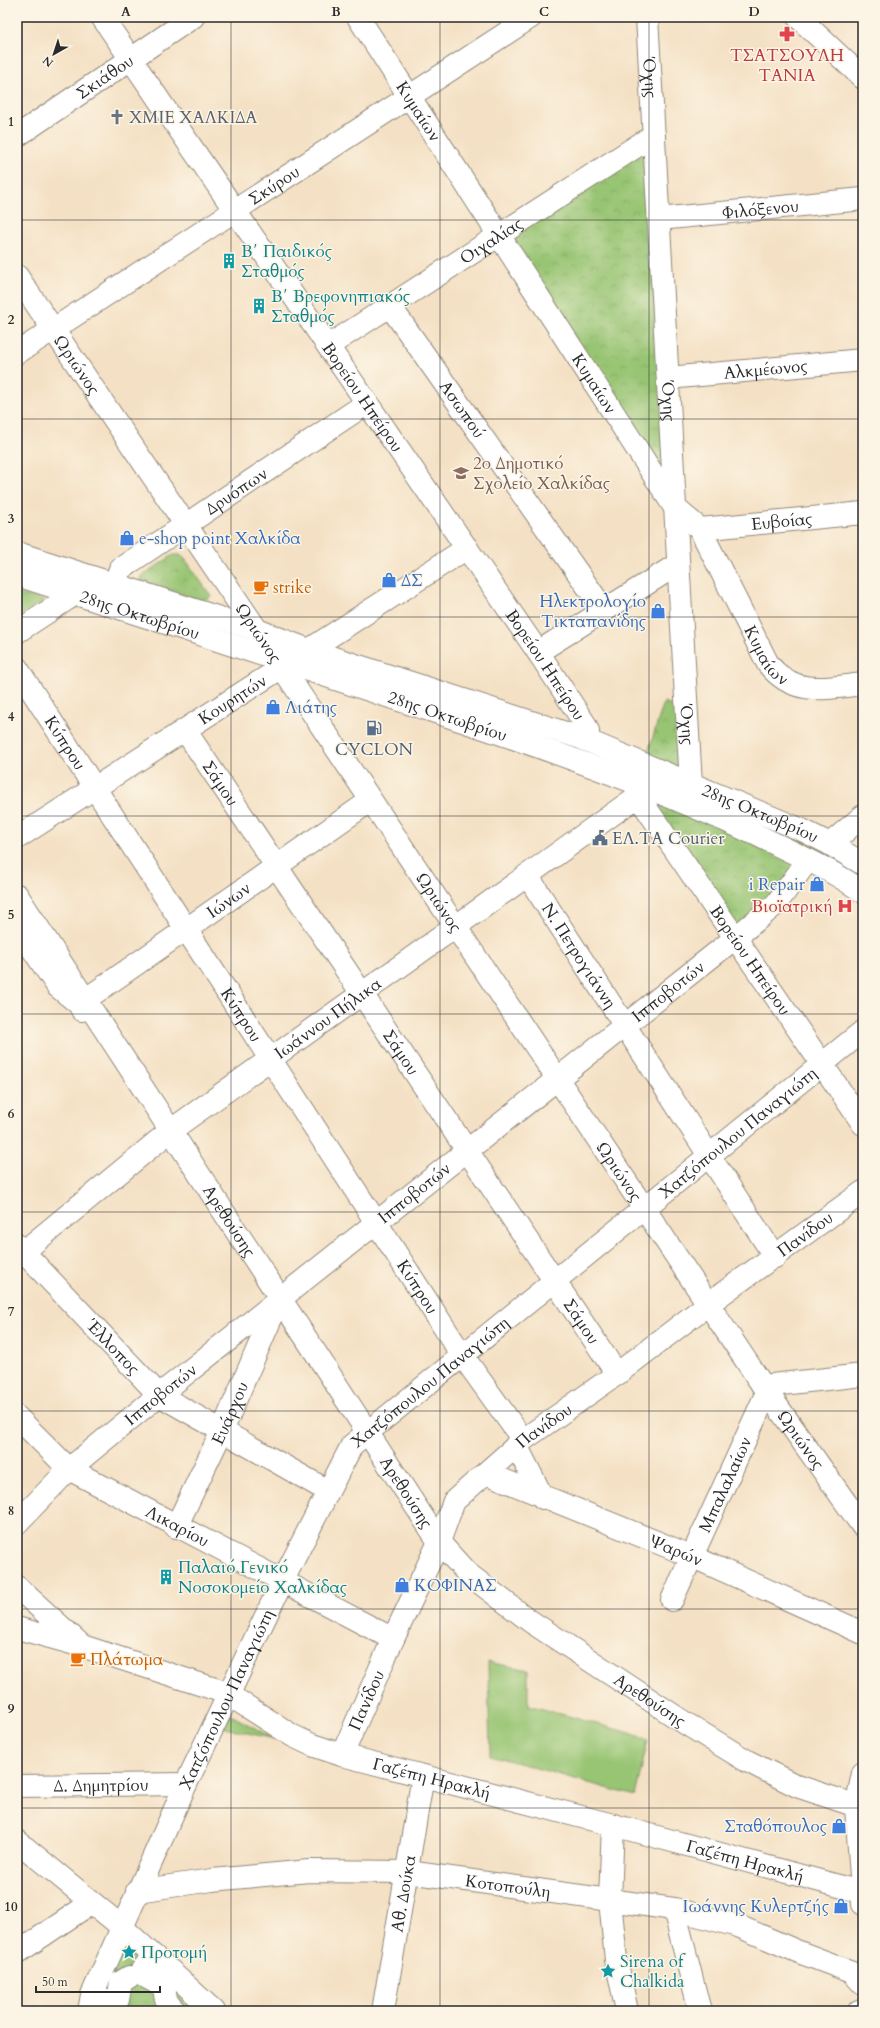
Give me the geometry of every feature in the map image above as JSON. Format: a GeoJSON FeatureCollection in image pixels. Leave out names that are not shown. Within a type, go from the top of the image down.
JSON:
{"type":"FeatureCollection","features":[{"type":"Feature","properties":{"kind":"street","name":"Βορείου Ηπείρου"},"geometry":{"type":"LineString","coordinates":[[102,17],[538,652],[585,724],[588,730],[586,740]]}},
{"type":"Feature","properties":{"kind":"street","name":"Σκιάθου"},"geometry":{"type":"LineString","coordinates":[[17,136],[193,17]]}},
{"type":"Feature","properties":{"kind":"street","name":"Κυμαίων"},"geometry":{"type":"LineString","coordinates":[[358,17],[675,508],[700,529],[768,664],[777,674],[788,682],[815,689],[863,684]]}},
{"type":"Feature","properties":{"kind":"street","name":"Σκύρου"},"geometry":{"type":"LineString","coordinates":[[17,353],[531,17]]}},
{"type":"Feature","properties":{"kind":"street","name":"Όχης"},"geometry":{"type":"LineString","coordinates":[[647,17],[691,785]]}},
{"type":"Feature","properties":{"kind":"street"},"geometry":{"type":"LineString","coordinates":[[798,17],[863,78]]}},
{"type":"Feature","properties":{"kind":"street","name":"Οιχαλίας"},"geometry":{"type":"LineString","coordinates":[[328,346],[654,135]]}},
{"type":"Feature","properties":{"kind":"street","name":"Φιλόξενου"},"geometry":{"type":"LineString","coordinates":[[659,219],[863,199]]}},
{"type":"Feature","properties":{"kind":"street","name":"Ωριώνος"},"geometry":{"type":"LineString","coordinates":[[17,276],[257,630],[282,663],[370,801],[765,1389],[863,1527]]}},
{"type":"Feature","properties":{"kind":"street","name":"Ασωπού"},"geometry":{"type":"LineString","coordinates":[[390,306],[604,610]]}},
{"type":"Feature","properties":{"kind":"street","name":"Αλκμέωνος"},"geometry":{"type":"LineString","coordinates":[[668,378],[863,360]]}},
{"type":"Feature","properties":{"kind":"street","name":"Δρυόπων"},"geometry":{"type":"LineString","coordinates":[[114,585],[120,569],[367,403]]}},
{"type":"Feature","properties":{"kind":"street","name":"Ευβοίας"},"geometry":{"type":"LineString","coordinates":[[700,529],[863,513]]}},
{"type":"Feature","properties":{"kind":"street","name":"Κουρητών"},"geometry":{"type":"LineString","coordinates":[[17,838],[185,730],[282,663],[309,650],[467,548]]}},
{"type":"Feature","properties":{"kind":"street","name":"28ης Οκτωβρίου"},"geometry":{"type":"LineString","coordinates":[[17,553],[257,630],[309,650],[586,740],[691,785],[764,813],[830,844],[863,864]]}},
{"type":"Feature","properties":{"kind":"street"},"geometry":{"type":"LineString","coordinates":[[538,652],[678,564]]}},
{"type":"Feature","properties":{"kind":"street","name":"28ης Οκτωβρίου"},"geometry":{"type":"LineString","coordinates":[[17,575],[575,759],[640,790],[742,828],[847,880],[863,892]]}},
{"type":"Feature","properties":{"kind":"street"},"geometry":{"type":"LineString","coordinates":[[17,632],[75,594]]}},
{"type":"Feature","properties":{"kind":"street","name":"Κύπρου"},"geometry":{"type":"LineString","coordinates":[[17,668],[519,1442],[543,1498]]}},
{"type":"Feature","properties":{"kind":"street","name":"Σάμου"},"geometry":{"type":"LineString","coordinates":[[185,730],[617,1374]]}},
{"type":"Feature","properties":{"kind":"street","name":"Βορείου Ηπείρου"},"geometry":{"type":"LineString","coordinates":[[640,790],[735,938],[863,1124]]}},
{"type":"Feature","properties":{"kind":"street","name":"Ιωάννου Πήλικα"},"geometry":{"type":"LineString","coordinates":[[19,1251],[164,1136],[527,875],[640,790]]}},
{"type":"Feature","properties":{"kind":"street","name":"Ιώνων"},"geometry":{"type":"LineString","coordinates":[[82,1002],[370,801]]}},
{"type":"Feature","properties":{"kind":"street"},"geometry":{"type":"LineString","coordinates":[[830,844],[863,816]]}},
{"type":"Feature","properties":{"kind":"street","name":"Ιπποβοτών"},"geometry":{"type":"LineString","coordinates":[[17,1523],[69,1469],[159,1395],[776,904],[808,860]]}},
{"type":"Feature","properties":{"kind":"street","name":"Ν. Πετρογιάννη"},"geometry":{"type":"LineString","coordinates":[[527,875],[775,1257]]}},
{"type":"Feature","properties":{"kind":"street","name":"Αρεθούσης"},"geometry":{"type":"LineString","coordinates":[[17,895],[164,1136],[280,1299],[439,1542],[468,1573],[530,1621],[685,1723],[747,1761],[790,1782],[860,1808]]}},
{"type":"Feature","properties":{"kind":"street","name":"Αρεθούσης"},"geometry":{"type":"LineString","coordinates":[[17,926],[58,987],[82,1002]]}},
{"type":"Feature","properties":{"kind":"street","name":"Χατζόπουλου Παναγιώτη"},"geometry":{"type":"LineString","coordinates":[[90,2003],[137,1891],[186,1784],[282,1582],[352,1445],[366,1432],[863,1032]]}},
{"type":"Feature","properties":{"kind":"street","name":"Πανίδου"},"geometry":{"type":"LineString","coordinates":[[342,1755],[393,1639],[439,1542],[454,1501],[519,1442],[617,1374],[708,1304],[863,1192]]}},
{"type":"Feature","properties":{"kind":"street","name":"Έλλοπος"},"geometry":{"type":"LineString","coordinates":[[19,1251],[159,1395],[328,1491]]}},
{"type":"Feature","properties":{"kind":"street","name":"Ευάρχου"},"geometry":{"type":"LineString","coordinates":[[176,1527],[222,1431],[280,1299]]}},
{"type":"Feature","properties":{"kind":"street"},"geometry":{"type":"LineString","coordinates":[[765,1389],[863,1375]]}},
{"type":"Feature","properties":{"kind":"street","name":"Μπαλαλαίων"},"geometry":{"type":"LineString","coordinates":[[672,1600],[765,1389]]}},
{"type":"Feature","properties":{"kind":"street","name":"Λικαρίου"},"geometry":{"type":"LineString","coordinates":[[17,1417],[69,1469],[176,1527],[393,1639]]}},
{"type":"Feature","properties":{"kind":"street","name":"Ψαρών"},"geometry":{"type":"LineString","coordinates":[[486,1473],[543,1498],[691,1556],[863,1633]]}},
{"type":"Feature","properties":{"kind":"street"},"geometry":{"type":"LineString","coordinates":[[17,1587],[82,1646]]}},
{"type":"Feature","properties":{"kind":"street","name":"Γαζέπη Ηρακλή"},"geometry":{"type":"LineString","coordinates":[[17,1628],[82,1646],[228,1695],[293,1736],[312,1745],[342,1755],[613,1825],[862,1898]]}},
{"type":"Feature","properties":{"kind":"street"},"geometry":{"type":"LineString","coordinates":[[862,1898],[860,1808],[863,1773]]}},
{"type":"Feature","properties":{"kind":"street","name":"Αθ. Δούκα"},"geometry":{"type":"LineString","coordinates":[[383,2011],[408,1872],[423,1776]]}},
{"type":"Feature","properties":{"kind":"street","name":"Δ. Δημητρίου"},"geometry":{"type":"LineString","coordinates":[[17,1786],[186,1784]]}},
{"type":"Feature","properties":{"kind":"street"},"geometry":{"type":"LineString","coordinates":[[613,1825],[610,1900],[616,1960],[627,2011]]}},
{"type":"Feature","properties":{"kind":"street"},"geometry":{"type":"LineString","coordinates":[[17,1841],[122,1927],[149,1975],[165,1989],[164,1996],[168,2004],[175,2011]]}},
{"type":"Feature","properties":{"kind":"street","name":"Κοτοπούλη"},"geometry":{"type":"LineString","coordinates":[[137,1891],[212,1880],[309,1871],[408,1872],[674,1909],[738,1926],[799,1952],[852,1972],[863,1984]]}},
{"type":"Feature","properties":{"kind":"street"},"geometry":{"type":"LineString","coordinates":[[17,1953],[91,1903]]}},
{"type":"Feature","properties":{"kind":"street"},"geometry":{"type":"LineString","coordinates":[[674,1909],[700,2011]]}},
{"type":"Feature","properties":{"kind":"street"},"geometry":{"type":"LineString","coordinates":[[108,1960],[149,1975],[214,2011]]}},
{"type":"Feature","properties":{"kind":"street"},"geometry":{"type":"LineString","coordinates":[[90,2003],[100,2000],[118,2000],[121,1982],[149,1975]]}},
{"type":"Feature","properties":{"kind":"street"},"geometry":{"type":"LineString","coordinates":[[859,2011],[863,2010]]}},
{"type":"Feature","properties":{"kind":"green space"},"geometry":{"type":"Polygon","coordinates":[[[654,135],[675,508],[499,235],[654,135]]]}},
{"type":"Feature","properties":{"kind":"green space"},"geometry":{"type":"Polygon","coordinates":[[[173,555],[180,555],[185,559],[211,596],[205,602],[141,581],[142,576],[173,555]]]}},
{"type":"Feature","properties":{"kind":"green space"},"geometry":{"type":"Polygon","coordinates":[[[17,593],[45,601],[17,619],[17,593]]]}},
{"type":"Feature","properties":{"kind":"green space"},"geometry":{"type":"Polygon","coordinates":[[[664,702],[680,710],[691,785],[863,864],[863,892],[808,860],[735,938],[638,796],[644,765],[664,702]]]}},
{"type":"Feature","properties":{"kind":"green space"},"geometry":{"type":"Polygon","coordinates":[[[488,1662],[528,1670],[528,1705],[630,1733],[648,1740],[635,1796],[490,1755],[488,1662]]]}},
{"type":"Feature","properties":{"kind":"green space"},"geometry":{"type":"Polygon","coordinates":[[[229,1714],[275,1739],[220,1727],[229,1714]]]}},
{"type":"Feature","properties":{"kind":"green space"},"geometry":{"type":"Polygon","coordinates":[[[122,1927],[214,2011],[89,2011],[122,1927]]]}},
{"type":"Feature","properties":{"kind":"place","name":"ΤΣΑΤΣΟΥΛΗ ΤΑΝΙΑ"},"geometry":{"type":"Point","coordinates":[787,34]}},
{"type":"Feature","properties":{"kind":"place","name":"ΧΜΙΕ ΧΑΛΚΙΔΑ"},"geometry":{"type":"Point","coordinates":[117,117]}},
{"type":"Feature","properties":{"kind":"place","name":"Β΄ Παιδικός Σταθμός"},"geometry":{"type":"Point","coordinates":[229,261]}},
{"type":"Feature","properties":{"kind":"place","name":"Β΄ Βρεφονηπιακός Σταθμός"},"geometry":{"type":"Point","coordinates":[259,306]}},
{"type":"Feature","properties":{"kind":"place","name":"2ο Δημοτικό Σχολείο Χαλκίδας"},"geometry":{"type":"Point","coordinates":[461,473]}},
{"type":"Feature","properties":{"kind":"place","name":"e-shop point Χαλκίδα"},"geometry":{"type":"Point","coordinates":[127,538]}},
{"type":"Feature","properties":{"kind":"place","name":"ΔΣ"},"geometry":{"type":"Point","coordinates":[389,580]}},
{"type":"Feature","properties":{"kind":"place","name":"strike"},"geometry":{"type":"Point","coordinates":[261,587]}},
{"type":"Feature","properties":{"kind":"place","name":"Ηλεκτρολογίο Τικταπανίδης"},"geometry":{"type":"Point","coordinates":[658,611]}},
{"type":"Feature","properties":{"kind":"place","name":"Λιάτης"},"geometry":{"type":"Point","coordinates":[273,707]}},
{"type":"Feature","properties":{"kind":"place","name":"CYCLON"},"geometry":{"type":"Point","coordinates":[374,728]}},
{"type":"Feature","properties":{"kind":"place","name":"ΕΛ.ΤΑ Courier"},"geometry":{"type":"Point","coordinates":[600,838]}},
{"type":"Feature","properties":{"kind":"place","name":"i Repair"},"geometry":{"type":"Point","coordinates":[817,884]}},
{"type":"Feature","properties":{"kind":"place","name":"Βιοϊατρική"},"geometry":{"type":"Point","coordinates":[845,906]}},
{"type":"Feature","properties":{"kind":"place","name":"Παλαιό Γενικό Νοσοκομείο Χαλκίδας"},"geometry":{"type":"Point","coordinates":[166,1577]}},
{"type":"Feature","properties":{"kind":"place","name":"ΚΟΦΙΝΑΣ"},"geometry":{"type":"Point","coordinates":[402,1585]}},
{"type":"Feature","properties":{"kind":"place","name":"Πλάτωμα"},"geometry":{"type":"Point","coordinates":[78,1659]}},
{"type":"Feature","properties":{"kind":"place","name":"Σταθόπουλος"},"geometry":{"type":"Point","coordinates":[839,1826]}},
{"type":"Feature","properties":{"kind":"place","name":"Ιωάννης Κυλερτζής"},"geometry":{"type":"Point","coordinates":[841,1906]}},
{"type":"Feature","properties":{"kind":"place","name":"Προτομή"},"geometry":{"type":"Point","coordinates":[129,1952]}},
{"type":"Feature","properties":{"kind":"place","name":"Sirena of Chalkida"},"geometry":{"type":"Point","coordinates":[608,1971]}}]}
